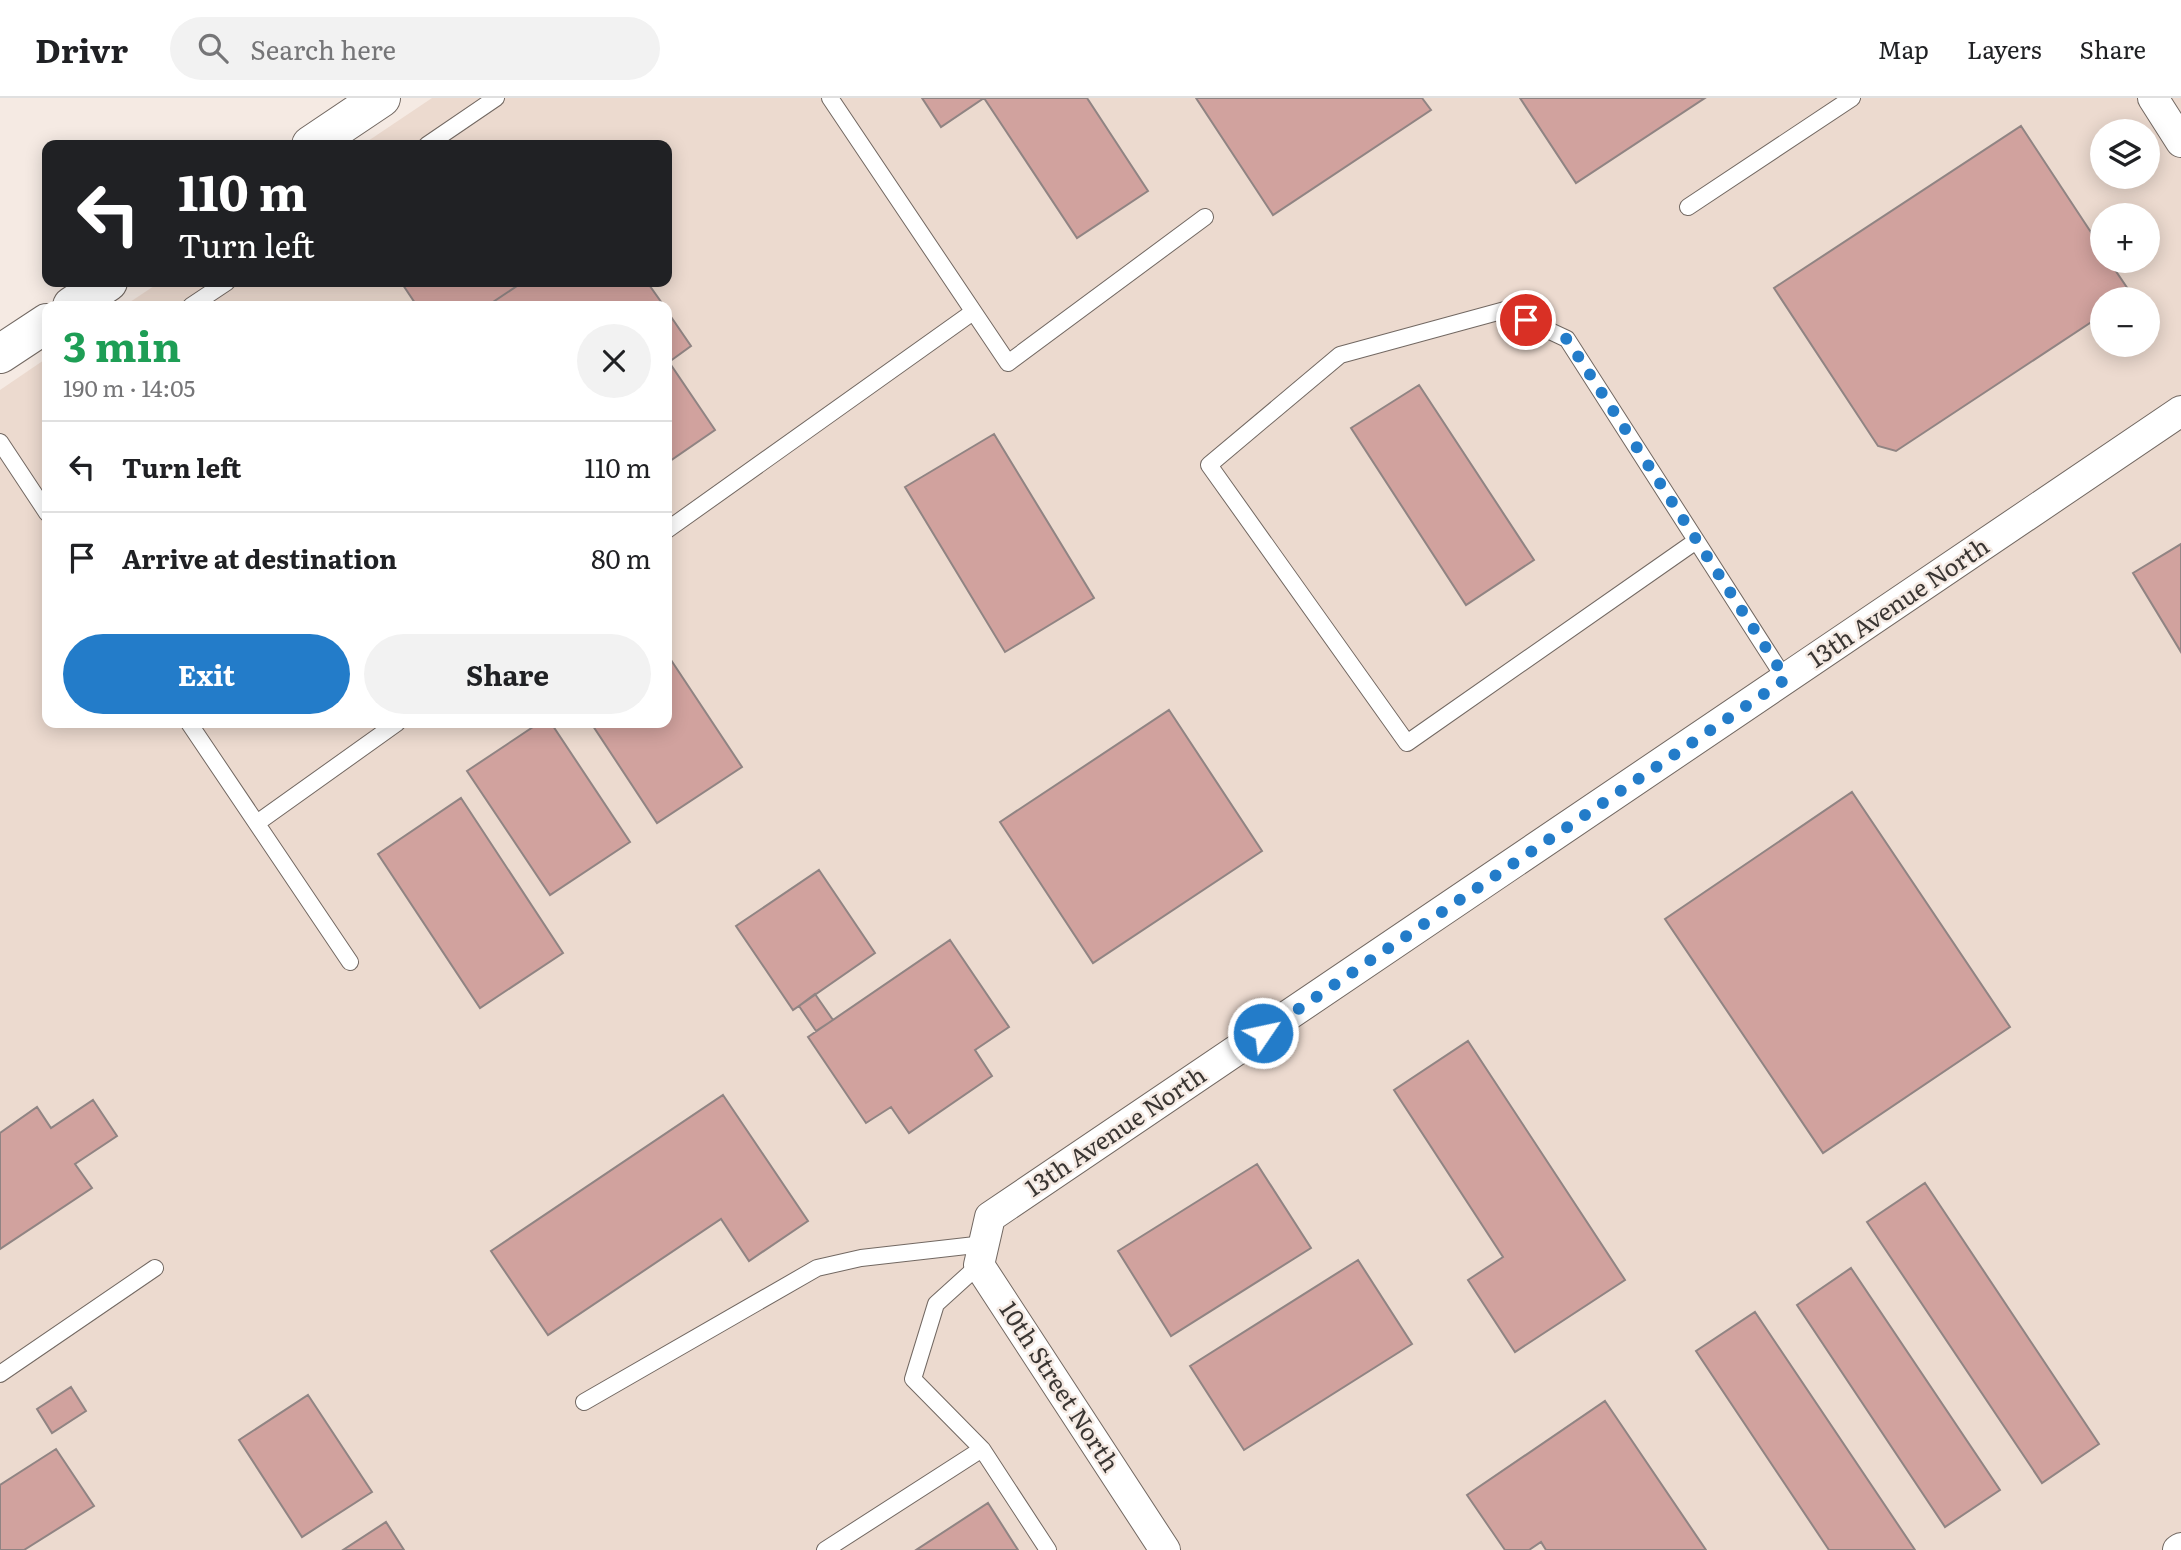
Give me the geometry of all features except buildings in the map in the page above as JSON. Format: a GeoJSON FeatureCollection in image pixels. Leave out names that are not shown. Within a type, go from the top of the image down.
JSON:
{"type":"FeatureCollection","features":[{"type":"Feature","properties":{"kind":"street"},"geometry":{"type":"LineString","coordinates":[[318,140],[381,98]]}},
{"type":"Feature","properties":{"kind":"street"},"geometry":{"type":"LineString","coordinates":[[2153,98],[2181,142]]}},
{"type":"Feature","properties":{"kind":"street"},"geometry":{"type":"LineString","coordinates":[[0,354],[42,326]]}},
{"type":"Feature","properties":{"kind":"street","name":"13th Avenue North"},"geometry":{"type":"LineString","coordinates":[[984,1242],[1786,679],[2181,411]]}},
{"type":"Feature","properties":{"kind":"street","name":"10th Street North"},"geometry":{"type":"LineString","coordinates":[[984,1242],[1165,1550]]}},
{"type":"Feature","properties":{"kind":"lane"},"geometry":{"type":"LineString","coordinates":[[434,140],[496,98]]}},
{"type":"Feature","properties":{"kind":"lane"},"geometry":{"type":"LineString","coordinates":[[830,98],[1008,363],[1206,216]]}},
{"type":"Feature","properties":{"kind":"lane"},"geometry":{"type":"LineString","coordinates":[[1688,207],[1852,98]]}},
{"type":"Feature","properties":{"kind":"lane"},"geometry":{"type":"LineString","coordinates":[[198,301],[220,287]]}},
{"type":"Feature","properties":{"kind":"lane"},"geometry":{"type":"LineString","coordinates":[[1696,541],[1407,743],[1209,466],[1340,355],[1505,310],[1567,339],[1786,679]]}},
{"type":"Feature","properties":{"kind":"lane"},"geometry":{"type":"LineString","coordinates":[[672,526],[973,312]]}},
{"type":"Feature","properties":{"kind":"lane"},"geometry":{"type":"LineString","coordinates":[[0,442],[42,505]]}},
{"type":"Feature","properties":{"kind":"lane"},"geometry":{"type":"LineString","coordinates":[[192,728],[350,962]]}},
{"type":"Feature","properties":{"kind":"lane"},"geometry":{"type":"LineString","coordinates":[[257,823],[390,728]]}},
{"type":"Feature","properties":{"kind":"lane"},"geometry":{"type":"LineString","coordinates":[[584,1402],[817,1268],[861,1258],[984,1242]]}},
{"type":"Feature","properties":{"kind":"lane"},"geometry":{"type":"LineString","coordinates":[[984,1242],[936,1304],[913,1379],[982,1449],[1048,1550]]}},
{"type":"Feature","properties":{"kind":"lane"},"geometry":{"type":"LineString","coordinates":[[0,1374],[155,1268]]}},
{"type":"Feature","properties":{"kind":"lane"},"geometry":{"type":"LineString","coordinates":[[825,1550],[982,1449]]}},
{"type":"Feature","properties":{"kind":"shaded area"},"geometry":{"type":"Polygon","coordinates":[[[432,98],[2181,98],[2181,1550],[0,1550],[0,390],[42,361],[42,728],[672,728],[672,301],[132,301],[152,287],[672,287],[672,140],[369,140],[432,98]]]}},
{"type":"Feature","properties":{"kind":"route"},"geometry":{"type":"LineString","coordinates":[[1263,1033],[1786,679],[1567,339],[1526,320]]}}]}
